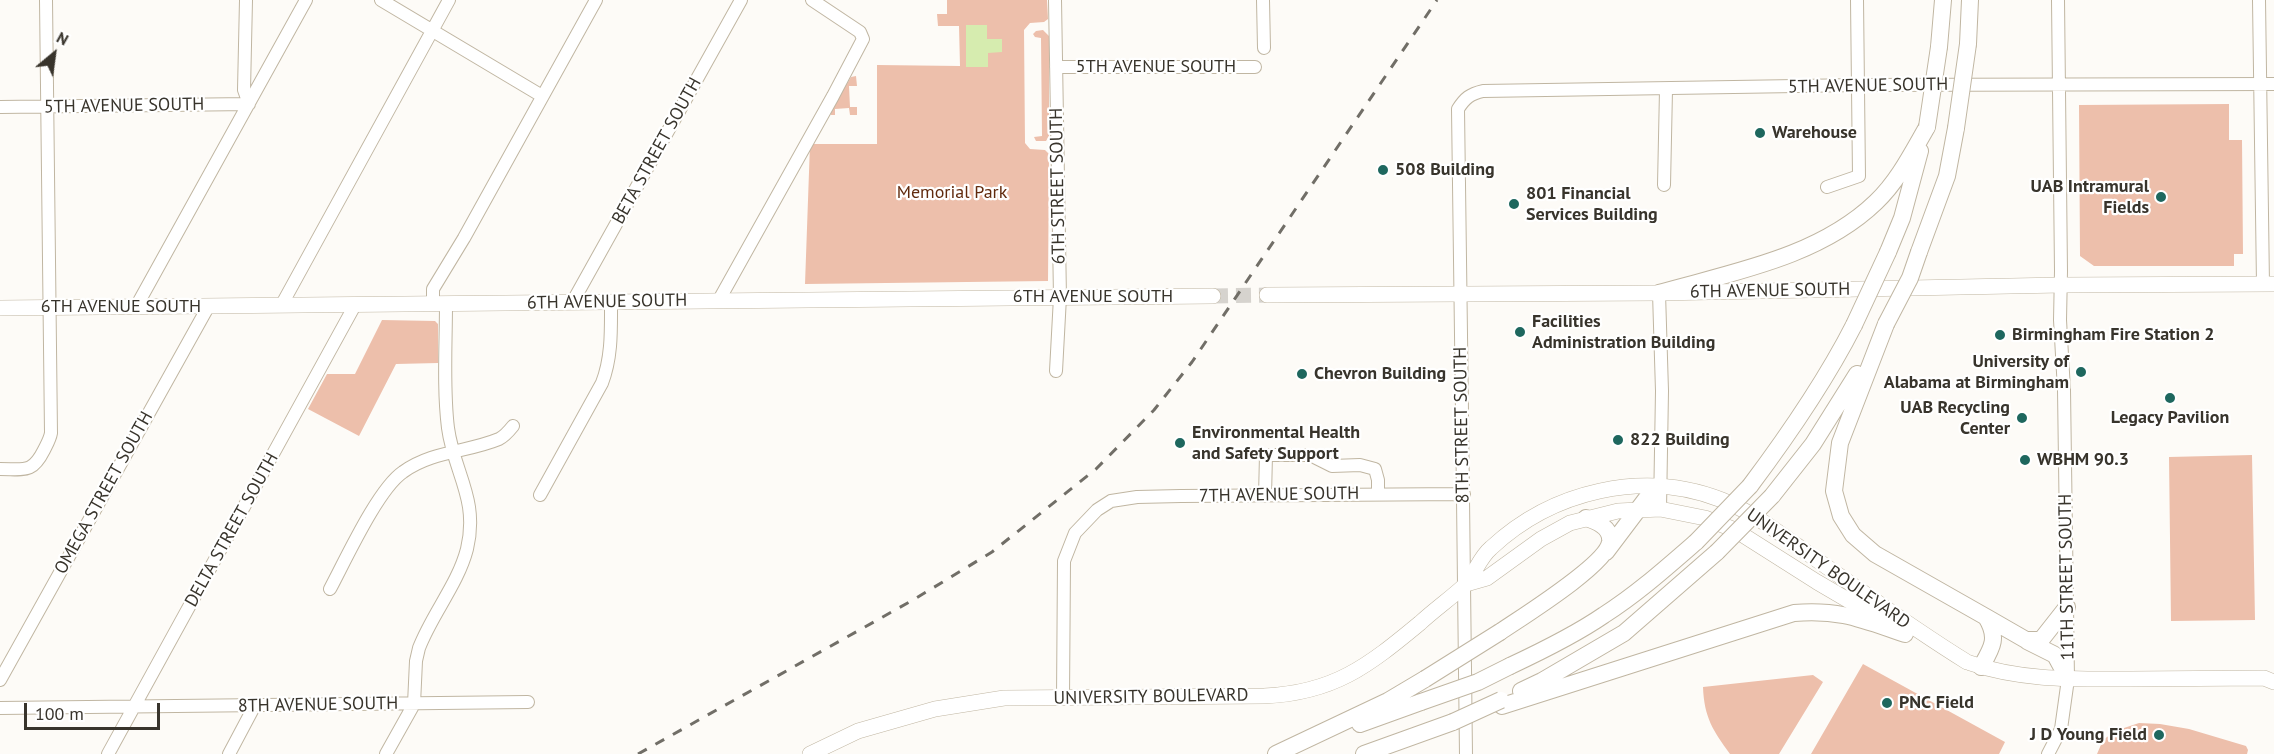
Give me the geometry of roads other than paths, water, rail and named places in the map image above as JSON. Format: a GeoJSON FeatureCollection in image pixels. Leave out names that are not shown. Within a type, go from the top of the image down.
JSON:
{"type":"FeatureCollection","features":[{"type":"Feature","properties":{"kind":"highway"},"geometry":{"type":"LineString","coordinates":[[1276,754],[1478,682],[1546,649],[1604,615],[1638,590],[1696,542],[1750,486],[1793,429],[1835,363],[1902,218],[1927,127],[1939,47],[1943,0]]}},
{"type":"Feature","properties":{"kind":"highway"},"geometry":{"type":"LineString","coordinates":[[1501,703],[1624,633],[1717,552],[1772,496],[1819,435],[1848,390],[1910,278],[1947,176],[1968,44],[1970,0]]}},
{"type":"Feature","properties":{"kind":"highway"},"geometry":{"type":"LineString","coordinates":[[1659,293],[1755,266],[1807,247],[1852,223],[1877,201],[1899,176],[1927,127]]}},
{"type":"Feature","properties":{"kind":"highway"},"geometry":{"type":"LineString","coordinates":[[1886,324],[1840,443],[1834,491],[1841,516],[1853,535],[1875,554],[2055,655],[2068,679]]}},
{"type":"Feature","properties":{"kind":"highway"},"geometry":{"type":"LineString","coordinates":[[1276,754],[1388,701],[1556,595],[1604,554],[1646,499],[1662,487]]}},
{"type":"Feature","properties":{"kind":"highway"},"geometry":{"type":"LineString","coordinates":[[1586,518],[1603,525],[1609,532],[1610,542],[1604,554]]}},
{"type":"Feature","properties":{"kind":"highway"},"geometry":{"type":"LineString","coordinates":[[2026,640],[2041,640],[2067,607]]}},
{"type":"Feature","properties":{"kind":"highway"},"geometry":{"type":"LineString","coordinates":[[1366,753],[1501,703],[1794,614],[1819,611],[1841,613],[1905,634]]}},
{"type":"Feature","properties":{"kind":"highway"},"geometry":{"type":"LineString","coordinates":[[1974,664],[1989,654],[1994,637],[1993,628],[1986,617]]}},
{"type":"Feature","properties":{"kind":"main road","name":"6TH AVENUE SOUTH"},"geometry":{"type":"LineString","coordinates":[[1267,295],[1659,293],[2061,285],[2268,284]]}},
{"type":"Feature","properties":{"kind":"main road","name":"6TH AVENUE SOUTH"},"geometry":{"type":"LineString","coordinates":[[0,308],[1213,296]]}},
{"type":"Feature","properties":{"kind":"main road","name":"UNIVERSITY BOULEVARD"},"geometry":{"type":"LineString","coordinates":[[810,754],[858,731],[934,709],[1004,698],[1264,696],[1314,689],[1346,677],[1374,660],[1466,584],[1488,550],[1514,529],[1541,512],[1570,499],[1601,490],[1633,486],[1662,487],[1706,495],[1743,510],[1919,633],[1974,664]]}},
{"type":"Feature","properties":{"kind":"main road","name":"UNIVERSITY BOULEVARD"},"geometry":{"type":"LineString","coordinates":[[1466,584],[1487,579],[1541,538],[1586,518],[1618,511],[1660,509],[1697,516],[1735,530],[1905,634],[1974,664],[2011,675],[2068,679],[2271,677]]}},
{"type":"Feature","properties":{"kind":"street"},"geometry":{"type":"LineString","coordinates":[[0,469],[28,468],[37,464],[51,433],[46,0]]}},
{"type":"Feature","properties":{"kind":"street"},"geometry":{"type":"LineString","coordinates":[[246,0],[244,90],[249,104]]}},
{"type":"Feature","properties":{"kind":"street"},"geometry":{"type":"LineString","coordinates":[[136,307],[306,0]]}},
{"type":"Feature","properties":{"kind":"street"},"geometry":{"type":"LineString","coordinates":[[381,0],[542,96]]}},
{"type":"Feature","properties":{"kind":"street"},"geometry":{"type":"LineString","coordinates":[[281,306],[449,0]]}},
{"type":"Feature","properties":{"kind":"street"},"geometry":{"type":"LineString","coordinates":[[386,754],[414,704],[416,661],[419,648],[458,571],[467,549],[470,533],[470,502],[454,451],[447,416],[439,304],[433,289],[464,238],[596,0]]}},
{"type":"Feature","properties":{"kind":"street","name":"BETA STREET SOUTH"},"geometry":{"type":"LineString","coordinates":[[572,303],[741,0]]}},
{"type":"Feature","properties":{"kind":"street"},"geometry":{"type":"LineString","coordinates":[[719,300],[834,96],[863,39],[861,32],[812,0]]}},
{"type":"Feature","properties":{"kind":"street","name":"6TH STREET SOUTH"},"geometry":{"type":"LineString","coordinates":[[1055,0],[1060,297],[1056,371]]}},
{"type":"Feature","properties":{"kind":"street"},"geometry":{"type":"LineString","coordinates":[[1263,0],[1264,48]]}},
{"type":"Feature","properties":{"kind":"street"},"geometry":{"type":"LineString","coordinates":[[1827,187],[1859,176],[1857,0]]}},
{"type":"Feature","properties":{"kind":"street","name":"11TH STREET SOUTH"},"geometry":{"type":"LineString","coordinates":[[2048,754],[2061,729],[2068,679],[2058,0]]}},
{"type":"Feature","properties":{"kind":"street"},"geometry":{"type":"LineString","coordinates":[[2259,0],[2268,284]]}},
{"type":"Feature","properties":{"kind":"street","name":"5TH AVENUE SOUTH"},"geometry":{"type":"LineString","coordinates":[[1056,67],[1255,67]]}},
{"type":"Feature","properties":{"kind":"street","name":"5TH AVENUE SOUTH"},"geometry":{"type":"LineString","coordinates":[[1465,99],[1471,94],[1483,91],[1666,90],[1858,85],[2274,84]]}},
{"type":"Feature","properties":{"kind":"street"},"geometry":{"type":"LineString","coordinates":[[1664,185],[1666,90]]}},
{"type":"Feature","properties":{"kind":"street","name":"8TH STREET SOUTH"},"geometry":{"type":"LineString","coordinates":[[1465,99],[1458,109],[1466,584],[1466,754]]}},
{"type":"Feature","properties":{"kind":"street","name":"5TH AVENUE SOUTH"},"geometry":{"type":"LineString","coordinates":[[0,108],[249,104]]}},
{"type":"Feature","properties":{"kind":"street"},"geometry":{"type":"LineString","coordinates":[[1659,293],[1662,487],[1660,509]]}},
{"type":"Feature","properties":{"kind":"street"},"geometry":{"type":"LineString","coordinates":[[540,495],[607,371],[610,351],[611,302]]}},
{"type":"Feature","properties":{"kind":"street","name":"DELTA STREET SOUTH"},"geometry":{"type":"LineString","coordinates":[[108,754],[355,305]]}},
{"type":"Feature","properties":{"kind":"street","name":"OMEGA STREET SOUTH"},"geometry":{"type":"LineString","coordinates":[[0,680],[208,307]]}},
{"type":"Feature","properties":{"kind":"street"},"geometry":{"type":"LineString","coordinates":[[330,589],[373,510],[395,478],[428,459],[500,439],[513,426]]}},
{"type":"Feature","properties":{"kind":"street"},"geometry":{"type":"LineString","coordinates":[[1265,496],[1266,455],[1301,454],[1310,455],[1332,466],[1360,465],[1375,469],[1378,494]]}},
{"type":"Feature","properties":{"kind":"street","name":"7TH AVENUE SOUTH"},"geometry":{"type":"LineString","coordinates":[[1063,698],[1064,561],[1075,533],[1097,510],[1111,501],[1137,497],[1464,494]]}},
{"type":"Feature","properties":{"kind":"street","name":"8TH AVENUE SOUTH"},"geometry":{"type":"LineString","coordinates":[[0,708],[528,702]]}},
{"type":"Feature","properties":{"kind":"street"},"geometry":{"type":"LineString","coordinates":[[228,754],[255,705]]}},
{"type":"Feature","properties":{"kind":"tunnel"},"geometry":{"type":"LineString","coordinates":[[1213,296],[1267,295]]}},
{"type":"Feature","properties":{"kind":"railway"},"geometry":{"type":"LineString","coordinates":[[638,754],[913,600],[992,552],[1096,469],[1154,410],[1192,362],[1437,0]]}},
{"type":"Feature","properties":{"kind":"place","name":"Warehouse"},"geometry":{"type":"Point","coordinates":[1760,133]}},
{"type":"Feature","properties":{"kind":"place","name":"508 Building"},"geometry":{"type":"Point","coordinates":[1383,170]}},
{"type":"Feature","properties":{"kind":"place","name":"UAB Intramural Fields"},"geometry":{"type":"Point","coordinates":[2161,197]}},
{"type":"Feature","properties":{"kind":"place","name":"801 Financial Services Building"},"geometry":{"type":"Point","coordinates":[1514,204]}},
{"type":"Feature","properties":{"kind":"place","name":"Facilities Administration Building"},"geometry":{"type":"Point","coordinates":[1520,332]}},
{"type":"Feature","properties":{"kind":"place","name":"Birmingham Fire Station 2"},"geometry":{"type":"Point","coordinates":[2000,335]}},
{"type":"Feature","properties":{"kind":"place","name":"University of Alabama at Birmingham"},"geometry":{"type":"Point","coordinates":[2081,372]}},
{"type":"Feature","properties":{"kind":"place","name":"Chevron Building"},"geometry":{"type":"Point","coordinates":[1302,374]}},
{"type":"Feature","properties":{"kind":"place","name":"Legacy Pavilion"},"geometry":{"type":"Point","coordinates":[2170,398]}},
{"type":"Feature","properties":{"kind":"place","name":"UAB Recycling Center"},"geometry":{"type":"Point","coordinates":[2022,418]}},
{"type":"Feature","properties":{"kind":"place","name":"822 Building"},"geometry":{"type":"Point","coordinates":[1618,440]}},
{"type":"Feature","properties":{"kind":"place","name":"Environmental Health and Safety Support"},"geometry":{"type":"Point","coordinates":[1180,443]}},
{"type":"Feature","properties":{"kind":"place","name":"WBHM 90.3"},"geometry":{"type":"Point","coordinates":[2025,460]}},
{"type":"Feature","properties":{"kind":"place","name":"PNC Field"},"geometry":{"type":"Point","coordinates":[1887,703]}},
{"type":"Feature","properties":{"kind":"place","name":"J D Young Field"},"geometry":{"type":"Point","coordinates":[2159,735]}},
{"type":"Feature","properties":{"kind":"park label","name":"Memorial Park"},"geometry":{"type":"Point","coordinates":[952,193]}}]}
